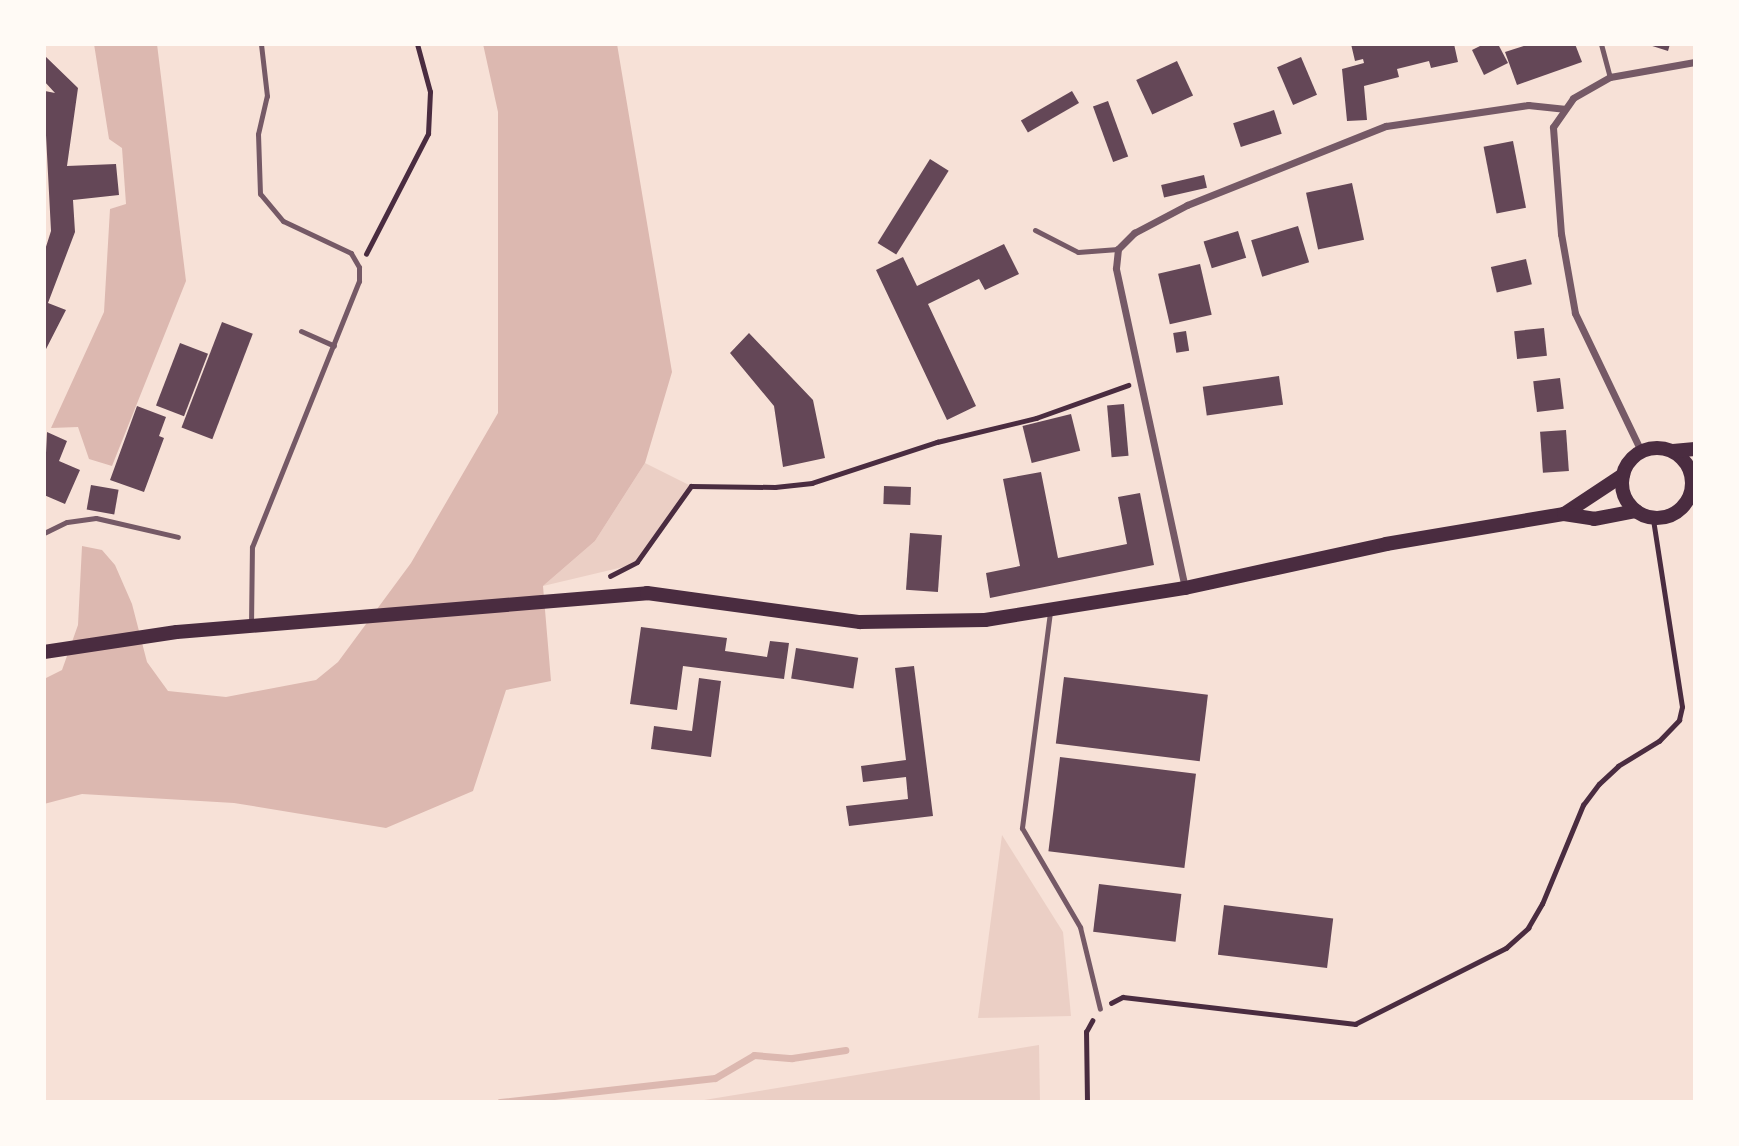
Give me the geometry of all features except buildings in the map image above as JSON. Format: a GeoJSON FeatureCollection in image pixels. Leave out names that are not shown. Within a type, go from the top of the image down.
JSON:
{"type":"FeatureCollection","features":[{"type":"Feature","properties":{"kind":"main road"},"geometry":{"type":"LineString","coordinates":[[1564,514],[1623,474],[1641,451],[1695,449]]}},
{"type":"Feature","properties":{"kind":"main road"},"geometry":{"type":"LineString","coordinates":[[1623,474],[1624,495],[1636,511],[1653,518],[1676,513],[1693,492],[1688,465],[1673,451]]}},
{"type":"Feature","properties":{"kind":"main road"},"geometry":{"type":"LineString","coordinates":[[44,652],[64,646],[583,595],[647,593],[820,618],[906,624],[1050,612],[1185,587],[1386,544],[1564,514],[1594,519],[1636,511]]}},
{"type":"Feature","properties":{"kind":"street"},"geometry":{"type":"LineString","coordinates":[[1641,451],[1575,313],[1561,234],[1552,142],[1553,127],[1564,109],[1579,93],[1610,77],[1694,62]]}},
{"type":"Feature","properties":{"kind":"street"},"geometry":{"type":"LineString","coordinates":[[1185,587],[1116,268],[1118,249],[1134,233],[1187,205],[1386,126],[1528,105],[1564,109]]}},
{"type":"Feature","properties":{"kind":"lane"},"geometry":{"type":"LineString","coordinates":[[250,628],[252,547],[359,281],[359,267],[351,253],[283,221],[260,194],[258,134],[267,96],[261,44]]}},
{"type":"Feature","properties":{"kind":"lane"},"geometry":{"type":"LineString","coordinates":[[1601,44],[1610,77]]}},
{"type":"Feature","properties":{"kind":"lane"},"geometry":{"type":"LineString","coordinates":[[1694,62],[1695,54]]}},
{"type":"Feature","properties":{"kind":"lane"},"geometry":{"type":"LineString","coordinates":[[1035,230],[1078,251],[1118,249]]}},
{"type":"Feature","properties":{"kind":"lane"},"geometry":{"type":"LineString","coordinates":[[301,331],[334,346]]}},
{"type":"Feature","properties":{"kind":"lane"},"geometry":{"type":"LineString","coordinates":[[44,533],[67,522],[96,518],[178,537]]}},
{"type":"Feature","properties":{"kind":"lane"},"geometry":{"type":"LineString","coordinates":[[1050,612],[1021,828],[1080,927],[1100,1009]]}},
{"type":"Feature","properties":{"kind":"path"},"geometry":{"type":"LineString","coordinates":[[359,267],[428,134],[430,92],[417,44]]}},
{"type":"Feature","properties":{"kind":"path"},"geometry":{"type":"LineString","coordinates":[[583,595],[590,587],[637,562],[691,486],[812,483],[937,442],[1036,418],[1142,380]]}},
{"type":"Feature","properties":{"kind":"path"},"geometry":{"type":"LineString","coordinates":[[1087,1102],[1086,1032],[1100,1009],[1123,997],[1355,1024],[1506,948],[1528,928],[1542,904],[1583,805],[1618,766],[1660,741],[1679,720],[1682,707],[1653,518]]}},
{"type":"Feature","properties":{"kind":"shaded area"},"geometry":{"type":"Polygon","coordinates":[[[94,44],[157,44],[186,281],[112,466],[89,459],[78,427],[51,428],[104,312],[110,209],[126,204],[122,148],[109,139],[94,44]]]}},
{"type":"Feature","properties":{"kind":"shaded area"},"geometry":{"type":"Polygon","coordinates":[[[483,44],[617,44],[672,372],[645,463],[595,541],[543,586],[551,681],[506,690],[473,791],[386,828],[234,803],[82,794],[44,804],[44,679],[62,670],[78,625],[82,546],[102,550],[115,565],[132,604],[147,662],[168,691],[226,697],[316,680],[338,662],[411,563],[498,413],[498,112],[483,44]]]}},
{"type":"Feature","properties":{"kind":"shaded area"},"geometry":{"type":"Polygon","coordinates":[[[645,463],[691,486],[640,563],[543,586],[595,541],[645,463]]]}},
{"type":"Feature","properties":{"kind":"shaded area"},"geometry":{"type":"Polygon","coordinates":[[[1002,835],[1063,932],[1071,1016],[978,1018],[1002,835]]]}},
{"type":"Feature","properties":{"kind":"shaded area"},"geometry":{"type":"Polygon","coordinates":[[[1039,1045],[1040,1102],[692,1102],[1039,1045]]]}},
{"type":"Feature","properties":{"kind":"waterway"},"geometry":{"type":"LineString","coordinates":[[500,1102],[715,1078],[754,1055],[792,1058],[845,1050]]}}]}
